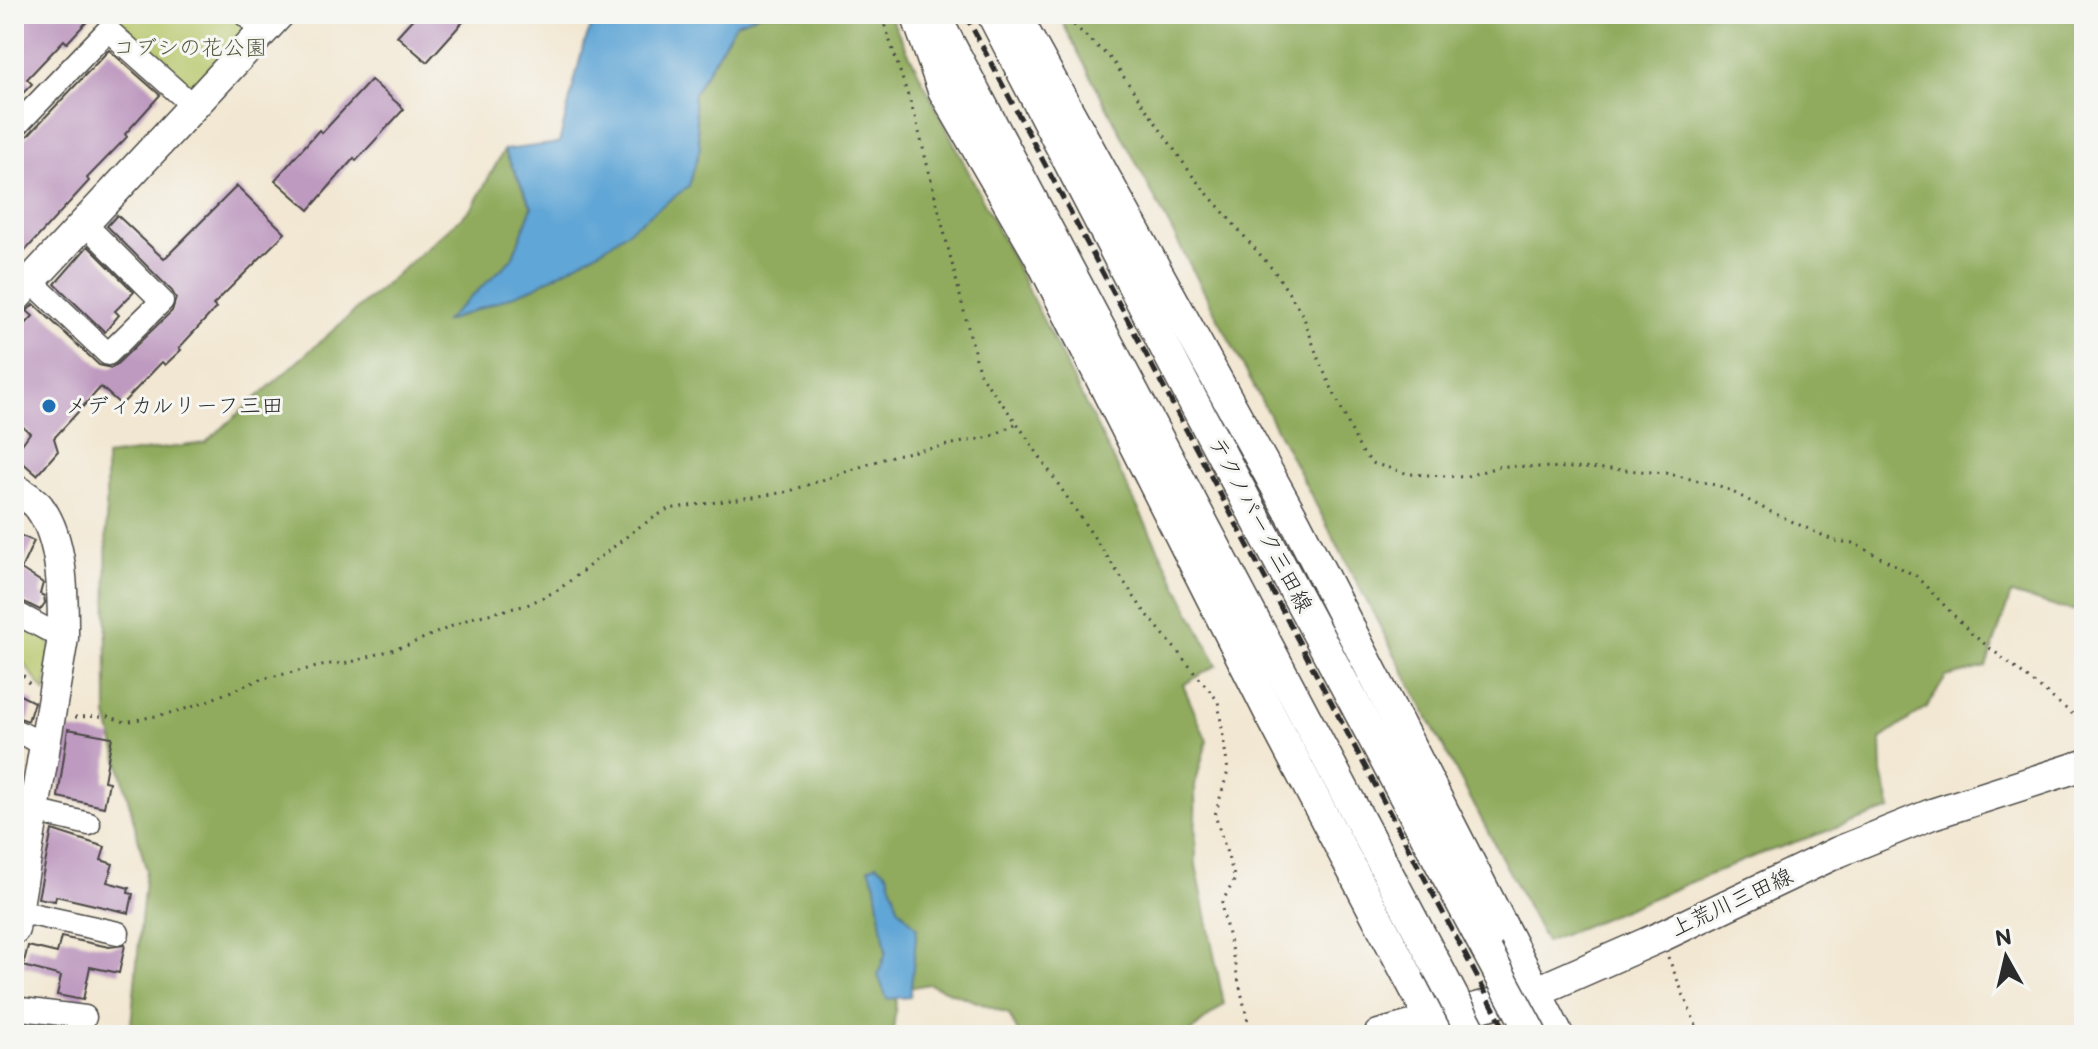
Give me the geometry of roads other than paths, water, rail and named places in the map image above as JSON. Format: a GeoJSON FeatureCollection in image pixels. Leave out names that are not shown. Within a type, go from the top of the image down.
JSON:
{"type":"FeatureCollection","features":[{"type":"Feature","properties":{"kind":"main road"},"geometry":{"type":"LineString","coordinates":[[916,14],[943,90]]}},
{"type":"Feature","properties":{"kind":"main road"},"geometry":{"type":"LineString","coordinates":[[934,14],[1473,1035]]}},
{"type":"Feature","properties":{"kind":"main road","name":"テクノパーク三田線"},"geometry":{"type":"LineString","coordinates":[[992,14],[1192,398],[1532,1035]]}},
{"type":"Feature","properties":{"kind":"main road"},"geometry":{"type":"LineString","coordinates":[[1015,14],[1296,523],[1558,1035]]}},
{"type":"Feature","properties":{"kind":"main road"},"geometry":{"type":"LineString","coordinates":[[897,18],[943,90],[1038,254],[1270,714],[1435,1029]]}},
{"type":"Feature","properties":{"kind":"main road"},"geometry":{"type":"LineString","coordinates":[[22,290],[192,105],[262,20]]}},
{"type":"Feature","properties":{"kind":"main road"},"geometry":{"type":"LineString","coordinates":[[14,488],[39,507],[58,548],[63,594],[63,638],[34,811],[20,854],[16,920]]}},
{"type":"Feature","properties":{"kind":"main road","name":"上荒川三田線"},"geometry":{"type":"LineString","coordinates":[[1379,1035],[1435,1029],[1535,992],[1660,937],[1838,852],[1919,819],[2084,765]]}},
{"type":"Feature","properties":{"kind":"street"},"geometry":{"type":"LineString","coordinates":[[14,128],[108,30],[192,105]]}},
{"type":"Feature","properties":{"kind":"street"},"geometry":{"type":"LineString","coordinates":[[22,290],[108,354],[162,301],[85,224]]}},
{"type":"Feature","properties":{"kind":"street"},"geometry":{"type":"LineString","coordinates":[[14,612],[63,638]]}},
{"type":"Feature","properties":{"kind":"street"},"geometry":{"type":"LineString","coordinates":[[14,730],[44,744]]}},
{"type":"Feature","properties":{"kind":"street"},"geometry":{"type":"LineString","coordinates":[[34,811],[89,824]]}},
{"type":"Feature","properties":{"kind":"street"},"geometry":{"type":"LineString","coordinates":[[16,920],[118,933]]}},
{"type":"Feature","properties":{"kind":"street"},"geometry":{"type":"LineString","coordinates":[[14,1008],[85,1017]]}},
{"type":"Feature","properties":{"kind":"water"},"geometry":{"type":"Polygon","coordinates":[[[596,14],[760,14],[736,23],[693,95],[700,148],[689,186],[606,247],[533,288],[444,322],[512,259],[532,207],[504,150],[559,143],[583,47],[596,14]]]}},
{"type":"Feature","properties":{"kind":"water"},"geometry":{"type":"Polygon","coordinates":[[[877,864],[888,874],[898,907],[917,928],[910,997],[887,999],[878,975],[886,952],[876,886],[869,868],[877,864]]]}},
{"type":"Feature","properties":{"kind":"railway"},"geometry":{"type":"LineString","coordinates":[[965,14],[1508,1035]]}},
{"type":"Feature","properties":{"kind":"place","name":"メディカルリーフ三田"},"geometry":{"type":"Point","coordinates":[49,406]}},
{"type":"Feature","properties":{"kind":"park label","name":"コブシの花公園"},"geometry":{"type":"Point","coordinates":[190,48]}}]}
